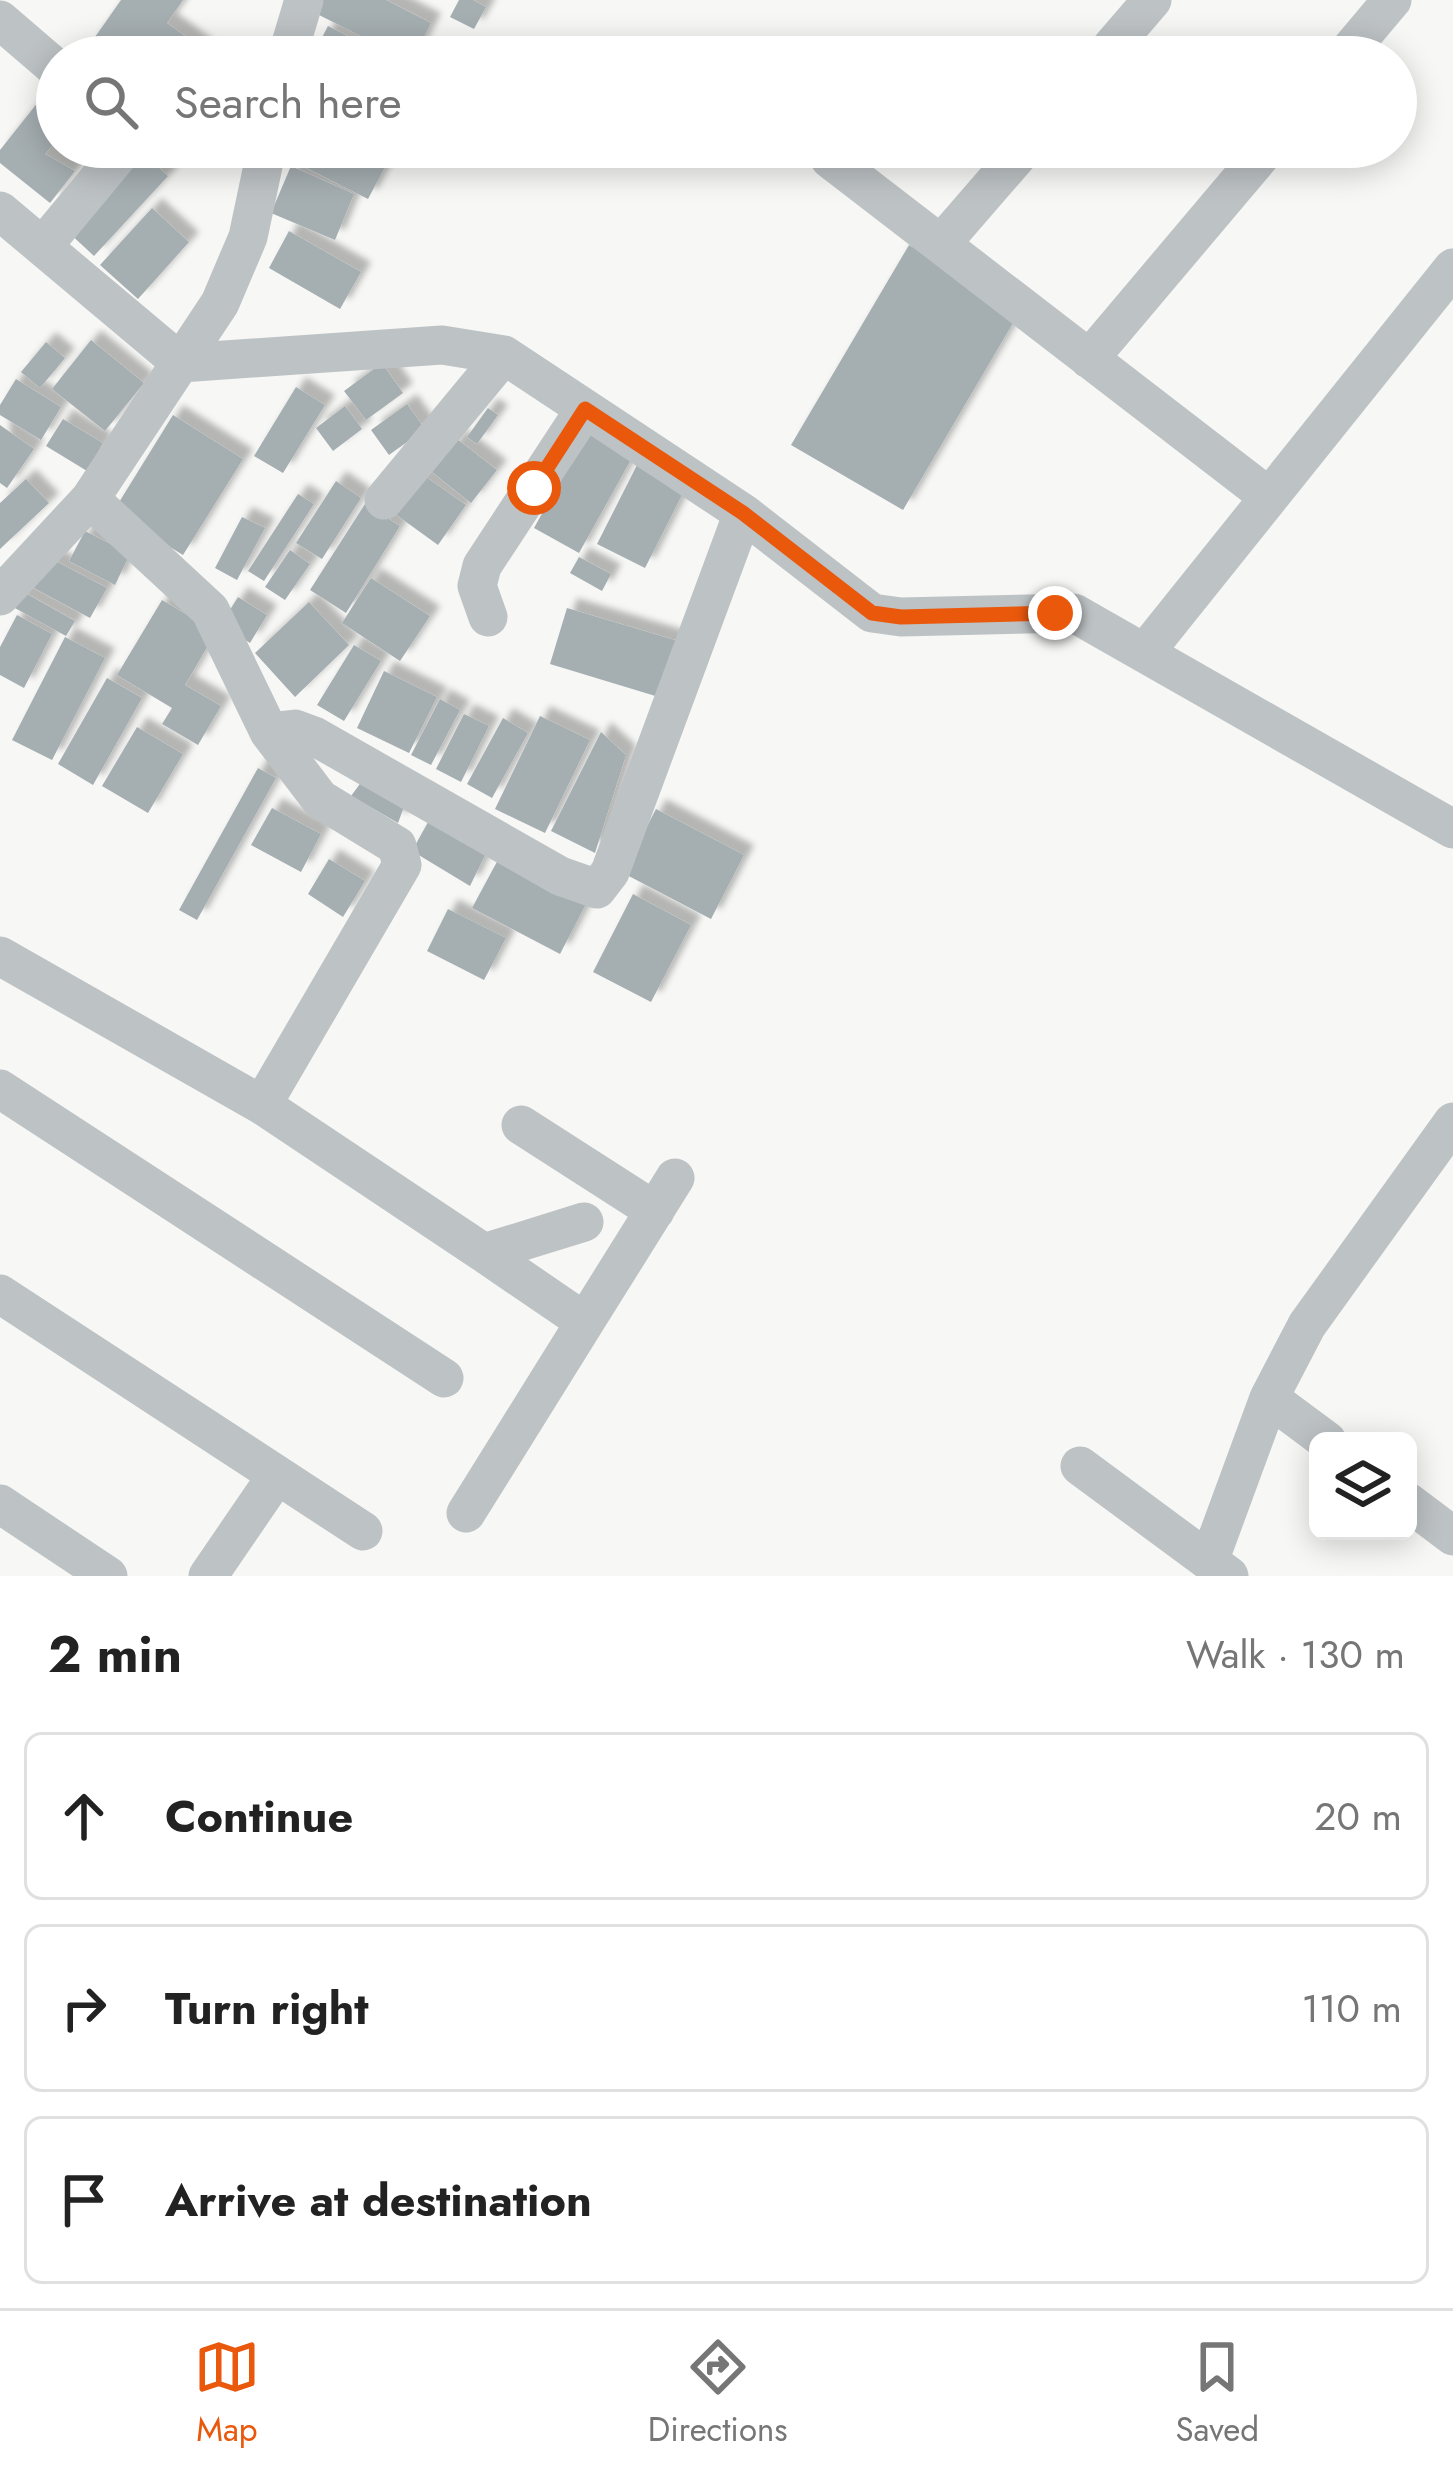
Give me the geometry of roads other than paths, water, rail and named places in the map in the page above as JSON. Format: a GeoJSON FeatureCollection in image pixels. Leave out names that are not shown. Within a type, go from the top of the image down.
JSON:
{"type":"FeatureCollection","features":[{"type":"Feature","properties":{"kind":"street"},"geometry":{"type":"LineString","coordinates":[[293,36],[304,0]]}},
{"type":"Feature","properties":{"kind":"street"},"geometry":{"type":"LineString","coordinates":[[1120,36],[1152,0]]}},
{"type":"Feature","properties":{"kind":"street"},"geometry":{"type":"LineString","coordinates":[[1362,36],[1392,0]]}},
{"type":"Feature","properties":{"kind":"street"},"geometry":{"type":"LineString","coordinates":[[0,20],[36,51]]}},
{"type":"Feature","properties":{"kind":"street"},"geometry":{"type":"LineString","coordinates":[[44,246],[108,168]]}},
{"type":"Feature","properties":{"kind":"street"},"geometry":{"type":"LineString","coordinates":[[0,596],[90,499],[220,303],[237,268],[262,168]]}},
{"type":"Feature","properties":{"kind":"street"},"geometry":{"type":"LineString","coordinates":[[842,168],[1269,497]]}},
{"type":"Feature","properties":{"kind":"street"},"geometry":{"type":"LineString","coordinates":[[941,244],[1007,168]]}},
{"type":"Feature","properties":{"kind":"street"},"geometry":{"type":"LineString","coordinates":[[1089,359],[1250,168]]}},
{"type":"Feature","properties":{"kind":"street"},"geometry":{"type":"LineString","coordinates":[[0,211],[181,363],[442,345],[504,355],[743,513],[872,613],[901,617],[1075,613],[1453,829]]}},
{"type":"Feature","properties":{"kind":"street"},"geometry":{"type":"LineString","coordinates":[[1146,651],[1453,268]]}},
{"type":"Feature","properties":{"kind":"street"},"geometry":{"type":"LineString","coordinates":[[384,500],[504,355]]}},
{"type":"Feature","properties":{"kind":"street"},"geometry":{"type":"LineString","coordinates":[[488,617],[477,586],[482,566],[585,409]]}},
{"type":"Feature","properties":{"kind":"street"},"geometry":{"type":"LineString","coordinates":[[90,499],[210,610],[269,732],[320,799],[398,846],[401,866],[262,1105]]}},
{"type":"Feature","properties":{"kind":"street"},"geometry":{"type":"LineString","coordinates":[[269,732],[295,729],[314,736],[560,876],[597,889],[610,872],[743,513]]}},
{"type":"Feature","properties":{"kind":"street"},"geometry":{"type":"LineString","coordinates":[[0,956],[262,1105],[585,1322]]}},
{"type":"Feature","properties":{"kind":"street"},"geometry":{"type":"LineString","coordinates":[[0,1090],[443,1378]]}},
{"type":"Feature","properties":{"kind":"street"},"geometry":{"type":"LineString","coordinates":[[1079,1466],[1219,1568],[1269,1397],[1307,1325],[1453,1122]]}},
{"type":"Feature","properties":{"kind":"street"},"geometry":{"type":"LineString","coordinates":[[466,1513],[665,1194],[521,1125]]}},
{"type":"Feature","properties":{"kind":"street"},"geometry":{"type":"LineString","coordinates":[[484,1253],[584,1222]]}},
{"type":"Feature","properties":{"kind":"street"},"geometry":{"type":"LineString","coordinates":[[0,1294],[363,1531]]}},
{"type":"Feature","properties":{"kind":"street"},"geometry":{"type":"LineString","coordinates":[[1269,1397],[1315,1432]]}},
{"type":"Feature","properties":{"kind":"street"},"geometry":{"type":"LineString","coordinates":[[208,1576],[278,1475]]}},
{"type":"Feature","properties":{"kind":"street"},"geometry":{"type":"LineString","coordinates":[[0,1504],[108,1576]]}},
{"type":"Feature","properties":{"kind":"street"},"geometry":{"type":"LineString","coordinates":[[1417,1509],[1453,1536]]}}]}
